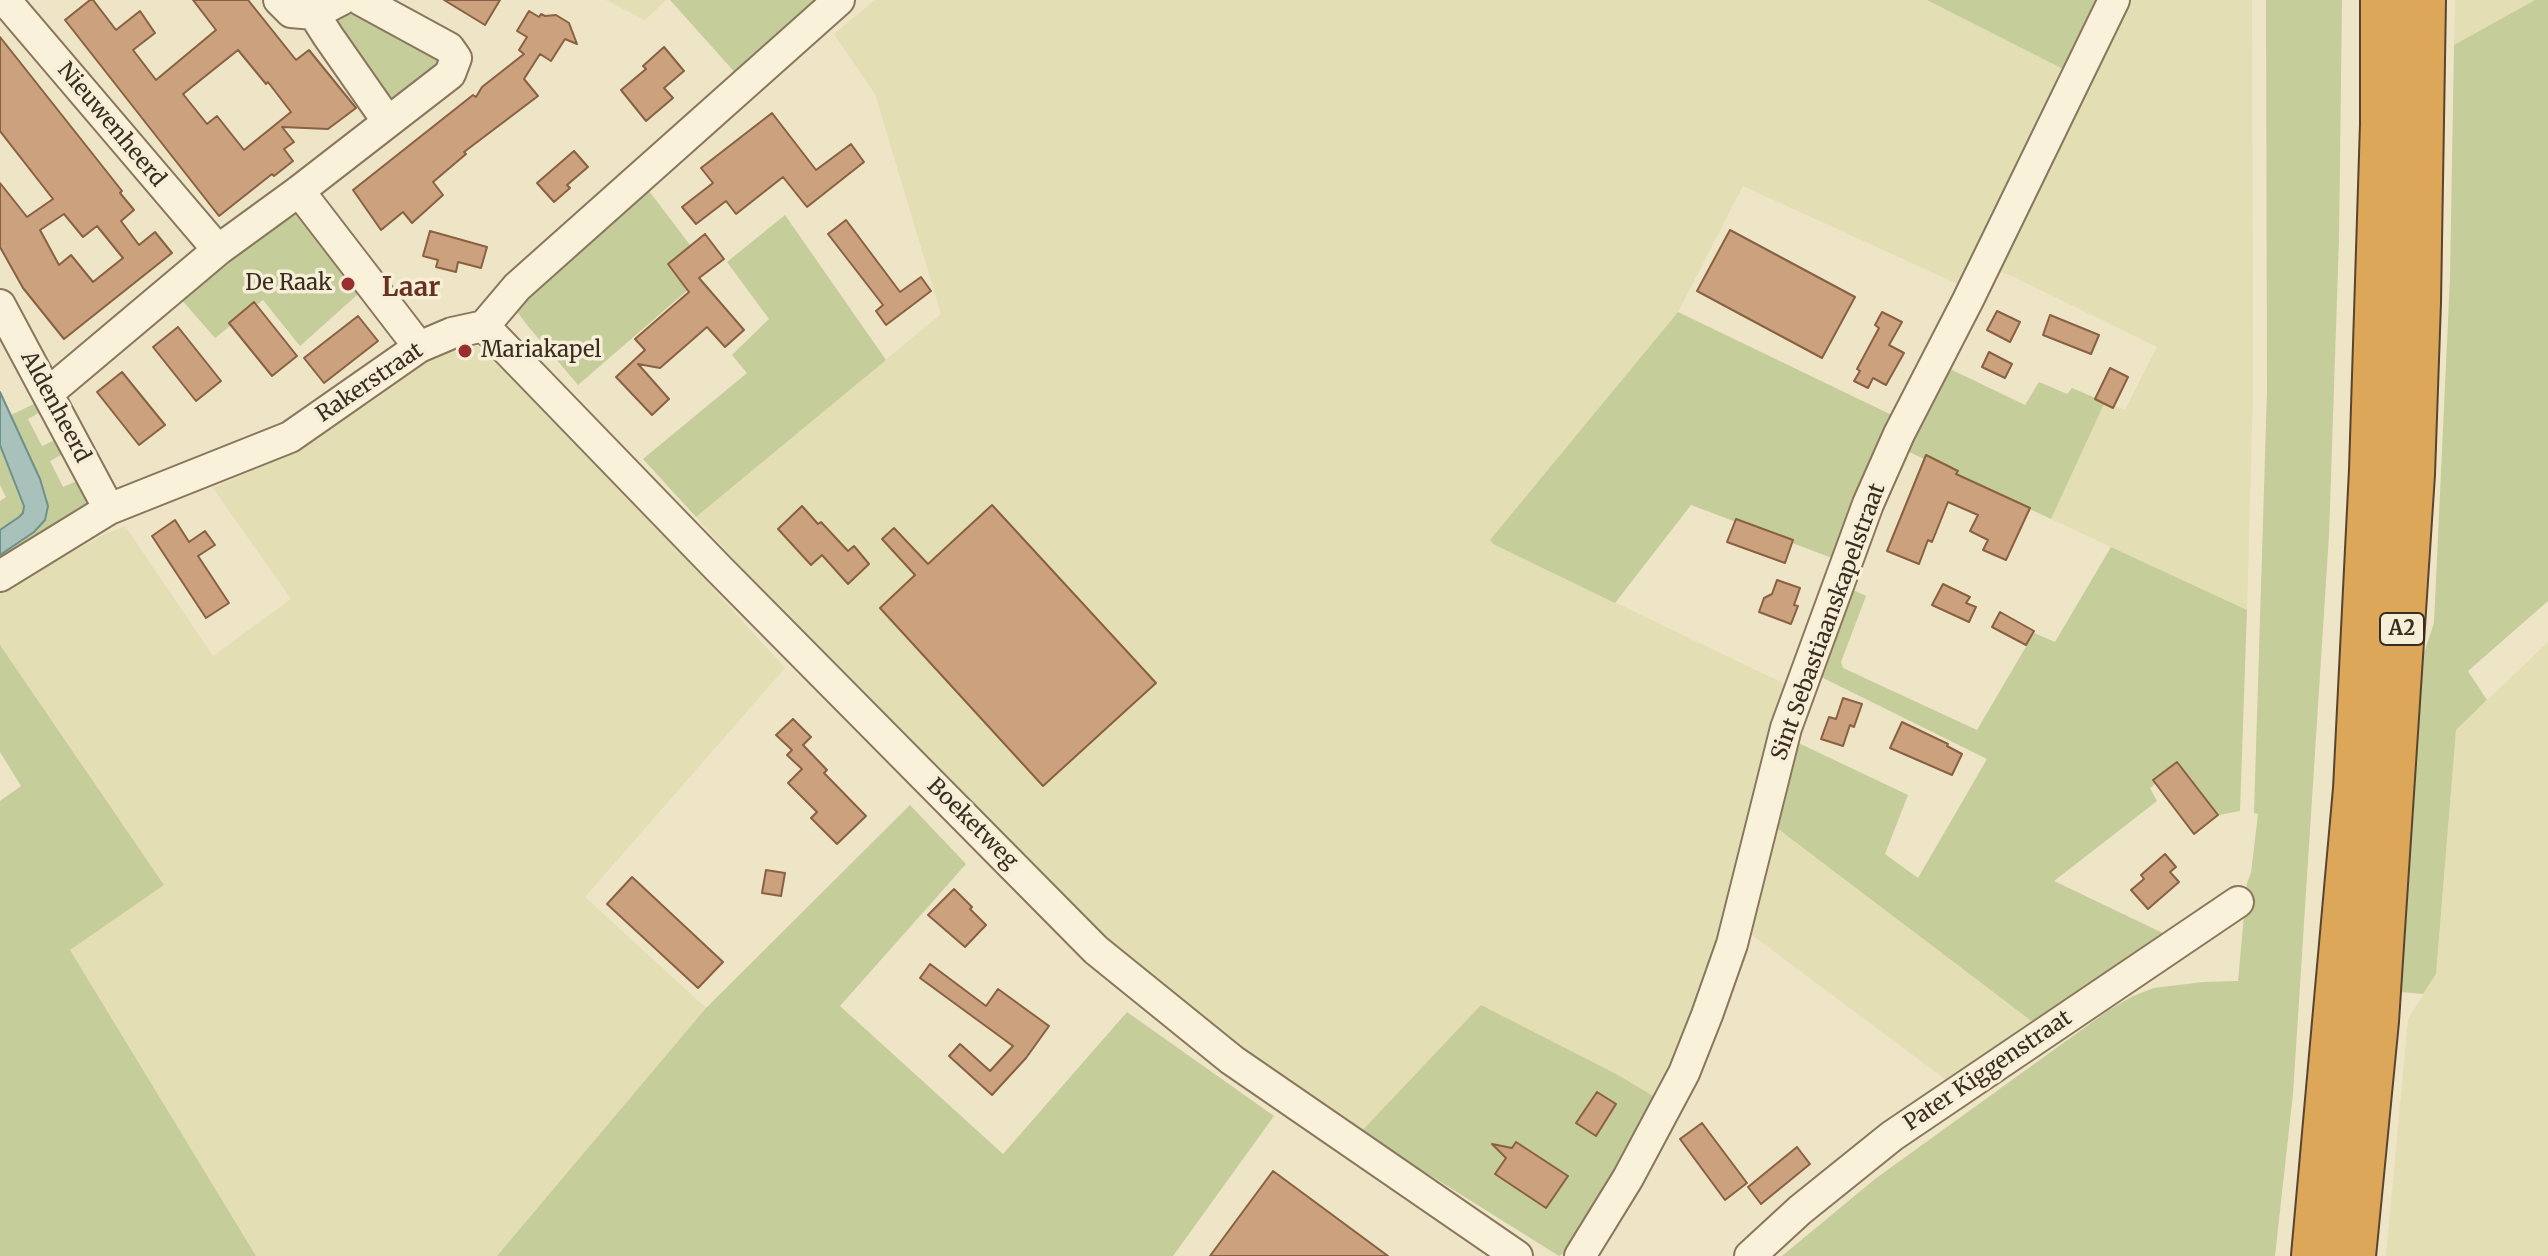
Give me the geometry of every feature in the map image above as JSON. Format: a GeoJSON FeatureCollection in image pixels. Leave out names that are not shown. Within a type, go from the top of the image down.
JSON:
{"type":"FeatureCollection","features":[{"type":"Feature","properties":{"kind":"highway","name":"A2"},"geometry":{"type":"LineString","coordinates":[[2314,1256],[2356,789],[2372,470],[2383,124],[2383,0]]}},
{"type":"Feature","properties":{"kind":"highway","name":"A2"},"geometry":{"type":"LineString","coordinates":[[2353,1256],[2379,990],[2412,474],[2423,0]]}},
{"type":"Feature","properties":{"kind":"street","name":"Nieuwenheerd"},"geometry":{"type":"LineString","coordinates":[[5,0],[218,250]]}},
{"type":"Feature","properties":{"kind":"street"},"geometry":{"type":"LineString","coordinates":[[279,0],[291,12],[328,7],[328,36],[388,122]]}},
{"type":"Feature","properties":{"kind":"street"},"geometry":{"type":"LineString","coordinates":[[48,393],[218,250],[450,74],[456,58],[449,48],[361,0]]}},
{"type":"Feature","properties":{"kind":"street"},"geometry":{"type":"LineString","coordinates":[[484,326],[517,287],[839,0]]}},
{"type":"Feature","properties":{"kind":"street","name":"Sint Sebastiaanskapelstraat"},"geometry":{"type":"LineString","coordinates":[[1580,1256],[1628,1178],[1684,1073],[1707,1015],[1732,944],[1786,728],[1868,504],[1899,434],[2114,0]]}},
{"type":"Feature","properties":{"kind":"street"},"geometry":{"type":"LineString","coordinates":[[299,191],[419,347]]}},
{"type":"Feature","properties":{"kind":"street","name":"Aldenheerd"},"geometry":{"type":"LineString","coordinates":[[0,305],[109,509]]}},
{"type":"Feature","properties":{"kind":"street","name":"Rakerstraat"},"geometry":{"type":"LineString","coordinates":[[0,576],[109,509],[290,437],[419,347],[452,333],[484,326]]}},
{"type":"Feature","properties":{"kind":"street","name":"Boeketweg"},"geometry":{"type":"LineString","coordinates":[[484,326],[1096,950],[1232,1060],[1517,1256]]}},
{"type":"Feature","properties":{"kind":"street","name":"Pater Kiggenstraat"},"geometry":{"type":"LineString","coordinates":[[1750,1256],[1800,1210],[1892,1136],[2238,902]]}},
{"type":"Feature","properties":{"kind":"shaded area"},"geometry":{"type":"Polygon","coordinates":[[[606,0],[666,0],[645,20],[606,0]]]}},
{"type":"Feature","properties":{"kind":"shaded area"},"geometry":{"type":"Polygon","coordinates":[[[875,0],[1927,0],[2069,72],[1962,286],[1743,186],[1678,312],[1490,540],[1785,684],[1723,930],[1694,1013],[1655,1097],[1618,1075],[1361,1132],[1258,1062],[1101,941],[795,628],[696,517],[941,314],[875,94],[834,34],[875,0]]]}},
{"type":"Feature","properties":{"kind":"shaded area"},"geometry":{"type":"Polygon","coordinates":[[[2123,0],[2252,0],[2253,391],[2247,610],[2051,519],[2105,402],[2125,410],[2157,347],[2012,276],[1993,270],[2123,0]]]}},
{"type":"Feature","properties":{"kind":"shaded area"},"geometry":{"type":"Polygon","coordinates":[[[2455,0],[2535,0],[2454,45],[2455,0]]]}},
{"type":"Feature","properties":{"kind":"shaded area"},"geometry":{"type":"Polygon","coordinates":[[[460,342],[478,346],[489,353],[546,405],[785,668],[585,897],[706,1008],[497,1256],[256,1256],[69,950],[164,885],[0,645],[0,592],[125,526],[213,656],[291,599],[213,488],[283,457],[376,399],[445,346],[460,342]]]}},
{"type":"Feature","properties":{"kind":"shaded area"},"geometry":{"type":"Polygon","coordinates":[[[2548,642],[2548,1256],[2386,1256],[2408,1019],[2436,974],[2456,730],[2548,642]]]}},
{"type":"Feature","properties":{"kind":"shaded area"},"geometry":{"type":"Polygon","coordinates":[[[1769,822],[2034,1023],[1950,1083],[1744,929],[1769,822]]]}},
{"type":"Feature","properties":{"kind":"green space"},"geometry":{"type":"Polygon","coordinates":[[[670,0],[824,0],[739,77],[670,0]]]}},
{"type":"Feature","properties":{"kind":"green space"},"geometry":{"type":"Polygon","coordinates":[[[1927,0],[2102,0],[2069,72],[1927,0]]]}},
{"type":"Feature","properties":{"kind":"green space"},"geometry":{"type":"Polygon","coordinates":[[[2266,0],[2342,0],[2339,239],[2329,535],[2293,1094],[2275,1256],[1782,1256],[1875,1179],[2109,1010],[2154,988],[2238,981],[2247,883],[2258,814],[2254,813],[2267,391],[2266,0]]]}},
{"type":"Feature","properties":{"kind":"green space"},"geometry":{"type":"Polygon","coordinates":[[[2535,0],[2548,0],[2548,601],[2468,671],[2487,700],[2456,730],[2436,974],[2423,994],[2401,992],[2423,656],[2434,623],[2450,278],[2454,45],[2535,0]]]}},
{"type":"Feature","properties":{"kind":"green space"},"geometry":{"type":"Polygon","coordinates":[[[354,7],[437,57],[439,67],[394,101],[384,96],[334,18],[354,7]]]}},
{"type":"Feature","properties":{"kind":"green space"},"geometry":{"type":"Polygon","coordinates":[[[649,191],[700,258],[697,282],[578,385],[516,310],[649,191]]]}},
{"type":"Feature","properties":{"kind":"green space"},"geometry":{"type":"Polygon","coordinates":[[[300,210],[366,287],[300,346],[263,300],[215,338],[181,299],[300,210]]]}},
{"type":"Feature","properties":{"kind":"green space"},"geometry":{"type":"Polygon","coordinates":[[[785,215],[886,360],[696,517],[643,459],[747,373],[732,355],[769,319],[727,262],[785,215]]]}},
{"type":"Feature","properties":{"kind":"green space"},"geometry":{"type":"Polygon","coordinates":[[[1678,312],[1896,417],[1832,558],[1691,505],[1615,603],[1490,540],[1678,312]]]}},
{"type":"Feature","properties":{"kind":"green space"},"geometry":{"type":"Polygon","coordinates":[[[1946,367],[2025,405],[2039,382],[2067,394],[2072,388],[2105,402],[2051,519],[1905,450],[1946,367]]]}},
{"type":"Feature","properties":{"kind":"green space"},"geometry":{"type":"Polygon","coordinates":[[[36,403],[40,412],[28,419],[42,446],[55,440],[63,454],[50,461],[63,487],[77,481],[88,501],[84,511],[0,565],[0,555],[34,532],[40,479],[11,415],[36,403]]]}},
{"type":"Feature","properties":{"kind":"green space"},"geometry":{"type":"Polygon","coordinates":[[[0,445],[24,506],[19,517],[0,530],[0,501],[6,497],[0,485],[0,445]]]}},
{"type":"Feature","properties":{"kind":"green space"},"geometry":{"type":"Polygon","coordinates":[[[2111,547],[2247,610],[2240,811],[2214,816],[2175,768],[2150,788],[2157,801],[2054,881],[2167,935],[2034,1023],[1769,822],[1790,739],[1908,795],[1885,854],[1918,878],[1987,759],[1813,673],[1845,586],[1866,596],[1841,662],[1843,668],[1977,730],[2034,633],[2055,642],[2111,547]]]}},
{"type":"Feature","properties":{"kind":"green space"},"geometry":{"type":"Polygon","coordinates":[[[0,645],[164,885],[70,950],[256,1256],[0,1256],[0,801],[21,786],[0,752],[0,645]]]}},
{"type":"Feature","properties":{"kind":"green space"},"geometry":{"type":"Polygon","coordinates":[[[910,805],[966,864],[840,1006],[1003,1154],[1127,1012],[1274,1116],[1173,1256],[497,1256],[706,1008],[910,805]]]}},
{"type":"Feature","properties":{"kind":"green space"},"geometry":{"type":"Polygon","coordinates":[[[1481,1005],[1655,1097],[1609,1181],[1564,1253],[1559,1256],[1361,1132],[1481,1005]]]}},
{"type":"Feature","properties":{"kind":"water"},"geometry":{"type":"Polygon","coordinates":[[[0,392],[40,479],[48,506],[45,520],[34,532],[0,555],[0,530],[23,513],[24,506],[0,445],[0,392]]]}},
{"type":"Feature","properties":{"kind":"building"},"geometry":{"type":"Polygon","coordinates":[[[90,0],[116,30],[140,11],[155,33],[133,50],[156,80],[216,30],[193,0],[248,0],[296,60],[309,50],[356,108],[328,129],[282,127],[294,142],[284,149],[293,161],[219,216],[65,20],[90,0]],[[238,50],[183,94],[207,124],[217,116],[244,150],[291,112],[268,82],[266,84],[238,50]]]}},
{"type":"Feature","properties":{"kind":"building"},"geometry":{"type":"Polygon","coordinates":[[[444,0],[500,0],[485,25],[444,0]]]}},
{"type":"Feature","properties":{"kind":"building"},"geometry":{"type":"Polygon","coordinates":[[[529,11],[539,17],[541,14],[556,15],[569,23],[577,44],[565,39],[551,61],[540,54],[524,79],[538,96],[464,152],[466,154],[433,182],[443,195],[412,223],[403,212],[381,230],[353,190],[473,95],[476,97],[482,87],[524,54],[519,50],[527,37],[517,31],[529,11]]]}},
{"type":"Feature","properties":{"kind":"building"},"geometry":{"type":"Polygon","coordinates":[[[0,37],[122,191],[120,193],[134,210],[121,221],[139,245],[155,232],[172,253],[64,339],[23,288],[0,247],[0,183],[27,217],[53,199],[0,131],[0,37]],[[64,214],[40,230],[59,265],[71,255],[93,282],[123,258],[97,226],[83,237],[64,214]]]}},
{"type":"Feature","properties":{"kind":"building"},"geometry":{"type":"Polygon","coordinates":[[[664,47],[684,71],[664,88],[673,98],[646,121],[621,90],[646,69],[643,66],[664,47]]]}},
{"type":"Feature","properties":{"kind":"building"},"geometry":{"type":"Polygon","coordinates":[[[772,113],[816,170],[851,144],[864,162],[807,207],[783,177],[736,214],[726,201],[696,224],[682,207],[713,183],[701,168],[772,113]]]}},
{"type":"Feature","properties":{"kind":"building"},"geometry":{"type":"Polygon","coordinates":[[[574,151],[588,167],[567,185],[570,188],[554,202],[537,183],[574,151]]]}},
{"type":"Feature","properties":{"kind":"building"},"geometry":{"type":"Polygon","coordinates":[[[846,220],[900,292],[921,277],[931,291],[886,325],[876,311],[883,305],[828,234],[846,220]]]}},
{"type":"Feature","properties":{"kind":"building"},"geometry":{"type":"Polygon","coordinates":[[[1730,230],[1855,297],[1822,358],[1697,291],[1730,230]]]}},
{"type":"Feature","properties":{"kind":"building"},"geometry":{"type":"Polygon","coordinates":[[[430,231],[487,247],[481,268],[458,262],[456,272],[436,267],[438,260],[423,256],[430,231]]]}},
{"type":"Feature","properties":{"kind":"building"},"geometry":{"type":"Polygon","coordinates":[[[705,234],[724,259],[699,278],[744,330],[725,347],[707,327],[660,368],[638,364],[669,399],[652,415],[616,377],[645,350],[635,339],[689,292],[668,264],[705,234]]]}},
{"type":"Feature","properties":{"kind":"building"},"geometry":{"type":"Polygon","coordinates":[[[254,302],[297,356],[272,376],[229,323],[254,302]]]}},
{"type":"Feature","properties":{"kind":"building"},"geometry":{"type":"Polygon","coordinates":[[[1997,311],[2020,322],[2010,342],[1987,330],[1997,311]]]}},
{"type":"Feature","properties":{"kind":"building"},"geometry":{"type":"Polygon","coordinates":[[[1882,312],[1902,322],[1889,345],[1904,353],[1886,385],[1873,378],[1868,388],[1854,381],[1860,371],[1857,369],[1879,328],[1875,325],[1882,312]]]}},
{"type":"Feature","properties":{"kind":"building"},"geometry":{"type":"Polygon","coordinates":[[[2050,315],[2099,335],[2091,354],[2043,335],[2050,315]]]}},
{"type":"Feature","properties":{"kind":"building"},"geometry":{"type":"Polygon","coordinates":[[[358,316],[378,341],[324,383],[304,358],[358,316]]]}},
{"type":"Feature","properties":{"kind":"building"},"geometry":{"type":"Polygon","coordinates":[[[178,327],[221,381],[196,401],[153,347],[178,327]]]}},
{"type":"Feature","properties":{"kind":"building"},"geometry":{"type":"Polygon","coordinates":[[[1989,352],[2012,364],[2005,378],[1982,367],[1989,352]]]}},
{"type":"Feature","properties":{"kind":"building"},"geometry":{"type":"Polygon","coordinates":[[[2110,368],[2128,377],[2113,408],[2095,399],[2110,368]]]}},
{"type":"Feature","properties":{"kind":"building"},"geometry":{"type":"Polygon","coordinates":[[[122,372],[165,425],[139,445],[97,392],[122,372]]]}},
{"type":"Feature","properties":{"kind":"building"},"geometry":{"type":"Polygon","coordinates":[[[1926,455],[1958,471],[1956,474],[2030,508],[2006,560],[1983,550],[1988,540],[1970,531],[1978,515],[1948,502],[1932,542],[1928,540],[1919,564],[1887,551],[1926,455]]]}},
{"type":"Feature","properties":{"kind":"building"},"geometry":{"type":"Polygon","coordinates":[[[992,505],[1156,683],[1043,786],[880,608],[915,575],[882,539],[894,528],[928,564],[992,505]]]}},
{"type":"Feature","properties":{"kind":"building"},"geometry":{"type":"Polygon","coordinates":[[[802,506],[848,551],[854,546],[869,564],[848,584],[822,555],[811,565],[778,529],[802,506]]]}},
{"type":"Feature","properties":{"kind":"building"},"geometry":{"type":"Polygon","coordinates":[[[1736,519],[1793,540],[1785,563],[1727,542],[1736,519]]]}},
{"type":"Feature","properties":{"kind":"building"},"geometry":{"type":"Polygon","coordinates":[[[175,520],[189,542],[205,531],[215,545],[198,556],[229,603],[206,618],[152,536],[175,520]]]}},
{"type":"Feature","properties":{"kind":"building"},"geometry":{"type":"Polygon","coordinates":[[[1777,580],[1800,588],[1794,605],[1798,606],[1791,624],[1759,612],[1764,598],[1772,594],[1777,580]]]}},
{"type":"Feature","properties":{"kind":"building"},"geometry":{"type":"Polygon","coordinates":[[[1943,584],[1970,597],[1966,603],[1976,607],[1969,622],[1932,605],[1943,584]]]}},
{"type":"Feature","properties":{"kind":"building"},"geometry":{"type":"Polygon","coordinates":[[[2000,612],[2034,631],[2026,645],[1992,627],[2000,612]]]}},
{"type":"Feature","properties":{"kind":"building"},"geometry":{"type":"Polygon","coordinates":[[[1843,698],[1862,704],[1843,746],[1821,739],[1829,717],[1836,719],[1843,698]]]}},
{"type":"Feature","properties":{"kind":"building"},"geometry":{"type":"Polygon","coordinates":[[[793,719],[811,737],[803,745],[827,770],[824,773],[866,816],[837,844],[811,818],[817,812],[788,783],[802,769],[787,755],[792,750],[776,735],[793,719]]]}},
{"type":"Feature","properties":{"kind":"building"},"geometry":{"type":"Polygon","coordinates":[[[1902,722],[1962,754],[1952,775],[1890,748],[1902,722]]]}},
{"type":"Feature","properties":{"kind":"building"},"geometry":{"type":"Polygon","coordinates":[[[2177,762],[2218,815],[2194,834],[2153,780],[2177,762]]]}},
{"type":"Feature","properties":{"kind":"building"},"geometry":{"type":"Polygon","coordinates":[[[2165,854],[2176,867],[2170,872],[2179,882],[2148,909],[2131,890],[2144,879],[2141,875],[2165,854]]]}},
{"type":"Feature","properties":{"kind":"building"},"geometry":{"type":"Polygon","coordinates":[[[766,870],[785,873],[781,896],[762,893],[766,870]]]}},
{"type":"Feature","properties":{"kind":"building"},"geometry":{"type":"Polygon","coordinates":[[[632,877],[723,962],[698,988],[607,904],[632,877]]]}},
{"type":"Feature","properties":{"kind":"building"},"geometry":{"type":"Polygon","coordinates":[[[954,889],[986,925],[965,947],[928,915],[954,889]]]}},
{"type":"Feature","properties":{"kind":"building"},"geometry":{"type":"Polygon","coordinates":[[[930,964],[986,1006],[998,989],[1049,1026],[1026,1058],[992,1095],[949,1056],[960,1044],[990,1071],[1013,1046],[920,978],[930,964]]]}},
{"type":"Feature","properties":{"kind":"building"},"geometry":{"type":"Polygon","coordinates":[[[1597,1092],[1616,1104],[1596,1136],[1576,1123],[1597,1092]]]}},
{"type":"Feature","properties":{"kind":"building"},"geometry":{"type":"Polygon","coordinates":[[[1702,1123],[1747,1183],[1725,1200],[1680,1139],[1702,1123]]]}},
{"type":"Feature","properties":{"kind":"building"},"geometry":{"type":"Polygon","coordinates":[[[1516,1142],[1568,1176],[1546,1208],[1495,1174],[1506,1158],[1492,1144],[1512,1148],[1516,1142]]]}},
{"type":"Feature","properties":{"kind":"building"},"geometry":{"type":"Polygon","coordinates":[[[1797,1147],[1810,1164],[1761,1204],[1748,1187],[1797,1147]]]}},
{"type":"Feature","properties":{"kind":"building"},"geometry":{"type":"Polygon","coordinates":[[[1273,1171],[1388,1256],[1210,1256],[1273,1171]]]}},
{"type":"Feature","properties":{"kind":"place","name":"De Raak"},"geometry":{"type":"Point","coordinates":[348,284]}},
{"type":"Feature","properties":{"kind":"place","name":"Mariakapel"},"geometry":{"type":"Point","coordinates":[465,351]}},
{"type":"Feature","properties":{"kind":"district","name":"Laar"},"geometry":{"type":"Point","coordinates":[411,289]}}]}
